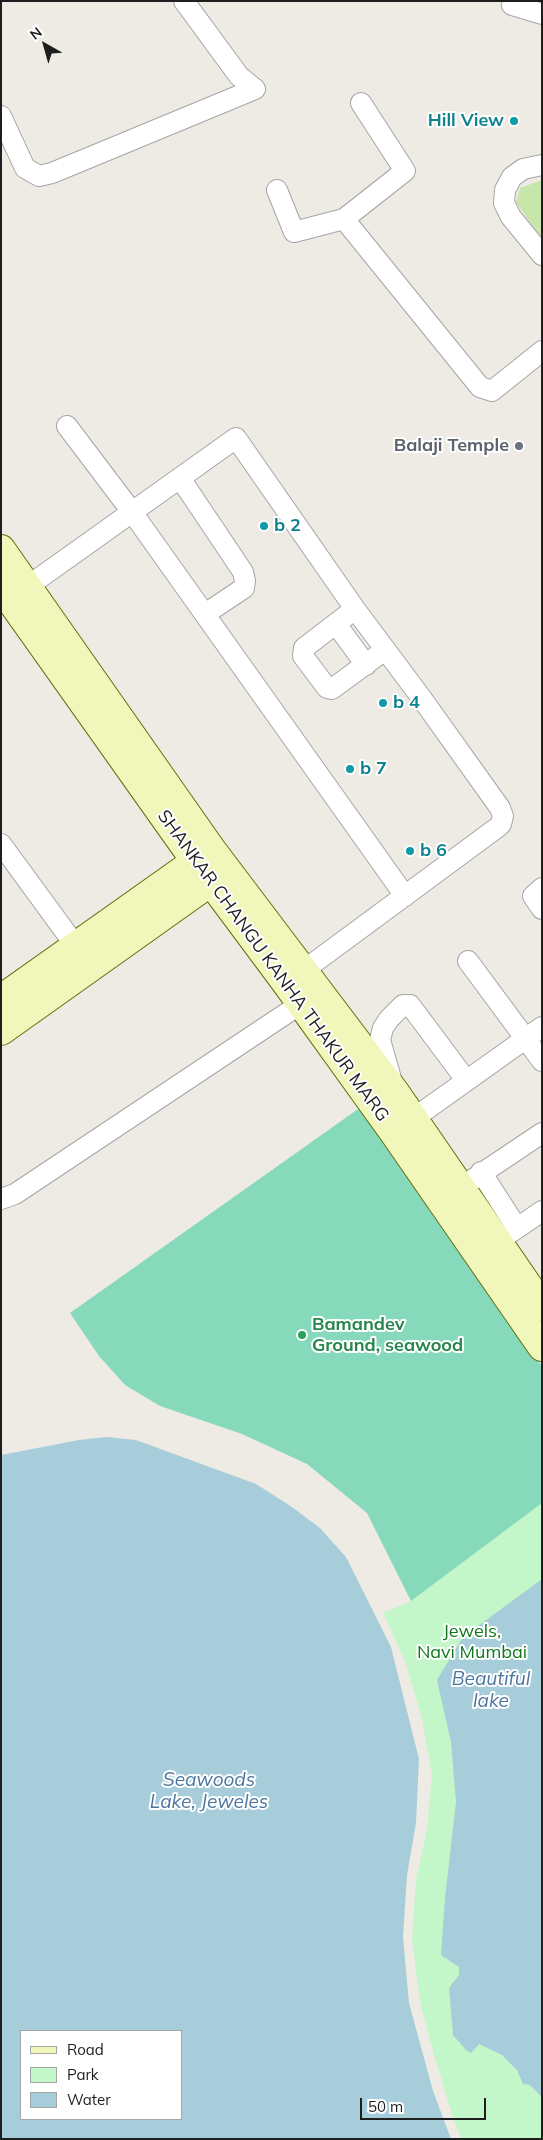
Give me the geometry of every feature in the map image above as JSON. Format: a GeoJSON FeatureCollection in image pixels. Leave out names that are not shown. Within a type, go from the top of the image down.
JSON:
{"type":"FeatureCollection","features":[{"type":"Feature","properties":{"kind":"street"},"geometry":{"type":"LineString","coordinates":[[1,116],[25,168],[39,176],[52,173],[255,89],[239,76],[184,1]]}},
{"type":"Feature","properties":{"kind":"street"},"geometry":{"type":"LineString","coordinates":[[512,5],[542,14]]}},
{"type":"Feature","properties":{"kind":"street"},"geometry":{"type":"LineString","coordinates":[[277,190],[294,232],[344,219],[405,171],[362,103]]}},
{"type":"Feature","properties":{"kind":"street"},"geometry":{"type":"LineString","coordinates":[[542,165],[523,169],[512,177],[504,190],[504,203],[511,216],[542,254]]}},
{"type":"Feature","properties":{"kind":"street"},"geometry":{"type":"LineString","coordinates":[[344,219],[480,386],[492,391],[542,351]]}},
{"type":"Feature","properties":{"kind":"street"},"geometry":{"type":"LineString","coordinates":[[67,426],[132,512],[405,896]]}},
{"type":"Feature","properties":{"kind":"street"},"geometry":{"type":"LineString","coordinates":[[1,1199],[15,1194],[302,987],[405,896],[498,827],[503,816],[500,808],[472,768],[355,609],[236,438],[10,595]]}},
{"type":"Feature","properties":{"kind":"street"},"geometry":{"type":"LineString","coordinates":[[180,478],[243,572],[245,582],[244,588],[204,614]]}},
{"type":"Feature","properties":{"kind":"street","name":"SHANKAR CHANGU KANHA THAKUR MARG"},"geometry":{"type":"LineString","coordinates":[[1,549],[10,595],[302,987],[403,1126],[542,1347]]}},
{"type":"Feature","properties":{"kind":"street"},"geometry":{"type":"LineString","coordinates":[[355,609],[304,648],[303,656],[327,688],[332,689],[385,650]]}},
{"type":"Feature","properties":{"kind":"street"},"geometry":{"type":"LineString","coordinates":[[336,624],[366,665]]}},
{"type":"Feature","properties":{"kind":"street"},"geometry":{"type":"LineString","coordinates":[[1,844],[84,957]]}},
{"type":"Feature","properties":{"kind":"street"},"geometry":{"type":"LineString","coordinates":[[1,1031],[84,957],[212,866]]}},
{"type":"Feature","properties":{"kind":"street"},"geometry":{"type":"LineString","coordinates":[[542,888],[534,896],[542,909]]}},
{"type":"Feature","properties":{"kind":"street"},"geometry":{"type":"LineString","coordinates":[[1,999],[84,957]]}},
{"type":"Feature","properties":{"kind":"street"},"geometry":{"type":"LineString","coordinates":[[468,961],[542,1061]]}},
{"type":"Feature","properties":{"kind":"street","name":"SHANKAR CHANGU KANHA THAKUR MARG"},"geometry":{"type":"LineString","coordinates":[[302,987],[395,1092],[403,1126],[470,1180],[507,1235],[542,1306]]}},
{"type":"Feature","properties":{"kind":"street"},"geometry":{"type":"LineString","coordinates":[[395,1092],[380,1040],[382,1028],[403,1005],[414,1007],[466,1080]]}},
{"type":"Feature","properties":{"kind":"street"},"geometry":{"type":"LineString","coordinates":[[403,1126],[542,1027]]}},
{"type":"Feature","properties":{"kind":"street"},"geometry":{"type":"LineString","coordinates":[[470,1180],[542,1133]]}},
{"type":"Feature","properties":{"kind":"street"},"geometry":{"type":"LineString","coordinates":[[507,1235],[542,1211]]}},
{"type":"Feature","properties":{"kind":"green space"},"geometry":{"type":"Polygon","coordinates":[[[542,180],[542,240],[516,202],[520,188],[542,180]]]}},
{"type":"Feature","properties":{"kind":"green space","name":"Bamandev Ground, seawood"},"geometry":{"type":"Polygon","coordinates":[[[361,1107],[542,1366],[542,1503],[411,1601],[367,1513],[307,1464],[242,1434],[160,1406],[125,1385],[99,1356],[70,1313],[361,1107]]]}},
{"type":"Feature","properties":{"kind":"green space","name":"Jewels, Navi Mumbai"},"geometry":{"type":"Polygon","coordinates":[[[542,1503],[542,2139],[462,2139],[455,2124],[420,2002],[412,1939],[416,1880],[427,1829],[432,1775],[422,1719],[405,1661],[383,1613],[411,1601],[542,1503]]]}},
{"type":"Feature","properties":{"kind":"water","name":"Seawoods Lake, Jeweles"},"geometry":{"type":"Polygon","coordinates":[[[107,1437],[136,1440],[256,1484],[320,1528],[346,1557],[391,1647],[419,1759],[416,1823],[407,1875],[403,1937],[409,2003],[433,2091],[451,2139],[1,2139],[1,1455],[79,1440],[107,1437]]]}},
{"type":"Feature","properties":{"kind":"water","name":"Beautiful lake"},"geometry":{"type":"Polygon","coordinates":[[[542,1579],[541,2096],[530,2085],[523,2084],[517,2070],[502,2055],[479,2044],[471,2053],[453,2035],[449,1988],[459,1975],[459,1967],[441,1955],[445,1898],[456,1802],[451,1742],[437,1680],[463,1637],[542,1579]]]}},
{"type":"Feature","properties":{"kind":"place","name":"Hill View"},"geometry":{"type":"Point","coordinates":[514,121]}},
{"type":"Feature","properties":{"kind":"place","name":"Balaji Temple"},"geometry":{"type":"Point","coordinates":[519,446]}},
{"type":"Feature","properties":{"kind":"place","name":"b 2"},"geometry":{"type":"Point","coordinates":[264,526]}},
{"type":"Feature","properties":{"kind":"place","name":"b 4"},"geometry":{"type":"Point","coordinates":[383,703]}},
{"type":"Feature","properties":{"kind":"place","name":"b 7"},"geometry":{"type":"Point","coordinates":[350,769]}},
{"type":"Feature","properties":{"kind":"place","name":"b 6"},"geometry":{"type":"Point","coordinates":[410,851]}},
{"type":"Feature","properties":{"kind":"place","name":"Bamandev Ground, seawood"},"geometry":{"type":"Point","coordinates":[302,1335]}}]}
